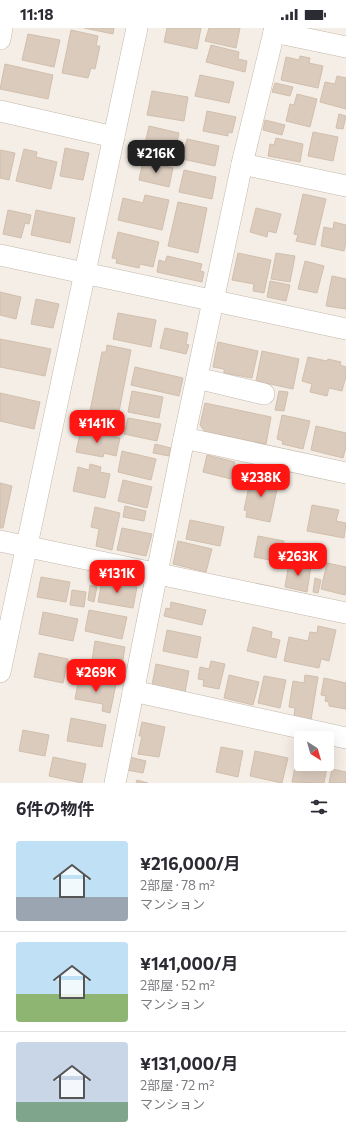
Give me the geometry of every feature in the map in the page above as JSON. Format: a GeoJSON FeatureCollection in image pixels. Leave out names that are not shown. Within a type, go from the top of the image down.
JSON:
{"type":"FeatureCollection","features":[{"type":"Feature","properties":{"kind":"street"},"geometry":{"type":"LineString","coordinates":[[0,39],[2,28]]}},
{"type":"Feature","properties":{"kind":"street"},"geometry":{"type":"LineString","coordinates":[[0,672],[137,28]]}},
{"type":"Feature","properties":{"kind":"street"},"geometry":{"type":"LineString","coordinates":[[115,783],[184,438],[242,164],[275,30],[346,47]]}},
{"type":"Feature","properties":{"kind":"street"},"geometry":{"type":"LineString","coordinates":[[0,111],[114,137]]}},
{"type":"Feature","properties":{"kind":"street"},"geometry":{"type":"LineString","coordinates":[[242,164],[346,186]]}},
{"type":"Feature","properties":{"kind":"street"},"geometry":{"type":"LineString","coordinates":[[0,255],[346,329]]}},
{"type":"Feature","properties":{"kind":"street"},"geometry":{"type":"LineString","coordinates":[[197,378],[264,394]]}},
{"type":"Feature","properties":{"kind":"street"},"geometry":{"type":"LineString","coordinates":[[184,438],[346,473]]}},
{"type":"Feature","properties":{"kind":"street"},"geometry":{"type":"LineString","coordinates":[[0,541],[346,613]]}},
{"type":"Feature","properties":{"kind":"street"},"geometry":{"type":"LineString","coordinates":[[133,691],[346,738]]}},
{"type":"Feature","properties":{"kind":"building"},"geometry":{"type":"Polygon","coordinates":[[[84,28],[114,28],[113,34],[84,28]]]}},
{"type":"Feature","properties":{"kind":"building"},"geometry":{"type":"Polygon","coordinates":[[[167,28],[201,28],[197,49],[164,42],[167,28]]]}},
{"type":"Feature","properties":{"kind":"building"},"geometry":{"type":"Polygon","coordinates":[[[209,28],[240,28],[236,48],[205,41],[209,28]]]}},
{"type":"Feature","properties":{"kind":"building"},"geometry":{"type":"Polygon","coordinates":[[[71,30],[98,36],[96,46],[100,46],[95,69],[91,68],[88,78],[62,73],[71,30]]]}},
{"type":"Feature","properties":{"kind":"building"},"geometry":{"type":"Polygon","coordinates":[[[28,34],[60,40],[54,67],[22,60],[28,34]]]}},
{"type":"Feature","properties":{"kind":"building"},"geometry":{"type":"Polygon","coordinates":[[[211,45],[239,52],[238,59],[247,61],[245,72],[206,62],[211,45]]]}},
{"type":"Feature","properties":{"kind":"building"},"geometry":{"type":"Polygon","coordinates":[[[300,56],[310,58],[309,63],[323,66],[318,88],[281,80],[286,57],[299,60],[300,56]]]}},
{"type":"Feature","properties":{"kind":"building"},"geometry":{"type":"Polygon","coordinates":[[[5,64],[53,75],[48,99],[0,89],[5,64]]]}},
{"type":"Feature","properties":{"kind":"building"},"geometry":{"type":"Polygon","coordinates":[[[200,75],[234,82],[229,103],[195,96],[200,75]]]}},
{"type":"Feature","properties":{"kind":"building"},"geometry":{"type":"Polygon","coordinates":[[[337,76],[346,78],[346,109],[320,102],[325,82],[335,84],[337,76]]]}},
{"type":"Feature","properties":{"kind":"building"},"geometry":{"type":"Polygon","coordinates":[[[275,83],[293,87],[290,96],[272,92],[275,83]]]}},
{"type":"Feature","properties":{"kind":"building"},"geometry":{"type":"Polygon","coordinates":[[[152,91],[188,97],[184,121],[147,115],[152,91]]]}},
{"type":"Feature","properties":{"kind":"building"},"geometry":{"type":"Polygon","coordinates":[[[297,94],[317,99],[310,127],[286,121],[290,104],[294,105],[297,94]]]}},
{"type":"Feature","properties":{"kind":"building"},"geometry":{"type":"Polygon","coordinates":[[[207,111],[236,117],[232,133],[228,132],[228,136],[203,131],[207,111]]]}},
{"type":"Feature","properties":{"kind":"building"},"geometry":{"type":"Polygon","coordinates":[[[339,114],[346,116],[343,129],[336,128],[339,114]]]}},
{"type":"Feature","properties":{"kind":"building"},"geometry":{"type":"Polygon","coordinates":[[[265,120],[285,125],[282,135],[263,130],[265,120]]]}},
{"type":"Feature","properties":{"kind":"building"},"geometry":{"type":"Polygon","coordinates":[[[149,126],[179,133],[174,155],[144,148],[149,126]]]}},
{"type":"Feature","properties":{"kind":"building"},"geometry":{"type":"Polygon","coordinates":[[[313,132],[338,137],[333,161],[308,156],[313,132]]]}},
{"type":"Feature","properties":{"kind":"building"},"geometry":{"type":"Polygon","coordinates":[[[276,138],[303,144],[300,162],[268,156],[270,144],[274,145],[276,138]]]}},
{"type":"Feature","properties":{"kind":"building"},"geometry":{"type":"Polygon","coordinates":[[[187,139],[219,146],[215,166],[182,159],[187,139]]]}},
{"type":"Feature","properties":{"kind":"building"},"geometry":{"type":"Polygon","coordinates":[[[65,148],[89,153],[83,180],[60,176],[65,148]]]}},
{"type":"Feature","properties":{"kind":"building"},"geometry":{"type":"Polygon","coordinates":[[[24,149],[37,152],[36,157],[57,162],[51,189],[16,181],[24,149]]]}},
{"type":"Feature","properties":{"kind":"building"},"geometry":{"type":"Polygon","coordinates":[[[0,150],[15,153],[9,180],[0,178],[0,150]]]}},
{"type":"Feature","properties":{"kind":"building"},"geometry":{"type":"Polygon","coordinates":[[[143,161],[173,168],[169,187],[139,180],[143,161]]]}},
{"type":"Feature","properties":{"kind":"building"},"geometry":{"type":"Polygon","coordinates":[[[184,170],[216,177],[212,199],[179,192],[184,170]]]}},
{"type":"Feature","properties":{"kind":"building"},"geometry":{"type":"Polygon","coordinates":[[[303,194],[326,199],[315,245],[296,241],[298,235],[294,234],[303,194]]]}},
{"type":"Feature","properties":{"kind":"building"},"geometry":{"type":"Polygon","coordinates":[[[145,195],[169,200],[162,230],[118,220],[123,198],[143,203],[145,195]]]}},
{"type":"Feature","properties":{"kind":"building"},"geometry":{"type":"Polygon","coordinates":[[[178,202],[207,208],[198,253],[168,246],[178,202]]]}},
{"type":"Feature","properties":{"kind":"building"},"geometry":{"type":"Polygon","coordinates":[[[256,208],[281,214],[276,233],[268,231],[267,237],[250,232],[256,208]]]}},
{"type":"Feature","properties":{"kind":"building"},"geometry":{"type":"Polygon","coordinates":[[[8,210],[31,215],[29,224],[25,223],[21,238],[3,234],[8,210]]]}},
{"type":"Feature","properties":{"kind":"building"},"geometry":{"type":"Polygon","coordinates":[[[36,210],[75,218],[70,243],[31,235],[36,210]]]}},
{"type":"Feature","properties":{"kind":"building"},"geometry":{"type":"Polygon","coordinates":[[[334,222],[346,225],[346,242],[344,251],[321,246],[324,227],[333,229],[334,222]]]}},
{"type":"Feature","properties":{"kind":"building"},"geometry":{"type":"Polygon","coordinates":[[[118,232],[159,242],[153,267],[140,264],[139,268],[116,263],[117,259],[112,258],[118,232]]]}},
{"type":"Feature","properties":{"kind":"building"},"geometry":{"type":"Polygon","coordinates":[[[238,253],[271,260],[264,293],[253,291],[254,284],[232,280],[238,253]]]}},
{"type":"Feature","properties":{"kind":"building"},"geometry":{"type":"Polygon","coordinates":[[[276,253],[295,256],[290,282],[271,279],[276,253]]]}},
{"type":"Feature","properties":{"kind":"building"},"geometry":{"type":"Polygon","coordinates":[[[167,256],[202,264],[200,271],[204,272],[202,282],[157,272],[159,260],[165,262],[167,256]]]}},
{"type":"Feature","properties":{"kind":"building"},"geometry":{"type":"Polygon","coordinates":[[[305,261],[324,266],[317,293],[298,289],[305,261]]]}},
{"type":"Feature","properties":{"kind":"building"},"geometry":{"type":"Polygon","coordinates":[[[332,276],[346,279],[346,309],[326,306],[332,276]]]}},
{"type":"Feature","properties":{"kind":"building"},"geometry":{"type":"Polygon","coordinates":[[[270,281],[290,285],[286,301],[267,297],[270,281]]]}},
{"type":"Feature","properties":{"kind":"building"},"geometry":{"type":"Polygon","coordinates":[[[0,292],[21,297],[16,319],[0,315],[0,292]]]}},
{"type":"Feature","properties":{"kind":"building"},"geometry":{"type":"Polygon","coordinates":[[[36,299],[59,304],[53,328],[31,324],[36,299]]]}},
{"type":"Feature","properties":{"kind":"building"},"geometry":{"type":"Polygon","coordinates":[[[118,313],[156,320],[151,347],[113,339],[118,313]]]}},
{"type":"Feature","properties":{"kind":"building"},"geometry":{"type":"Polygon","coordinates":[[[165,328],[188,333],[186,344],[189,345],[186,354],[160,348],[165,328]]]}},
{"type":"Feature","properties":{"kind":"building"},"geometry":{"type":"Polygon","coordinates":[[[0,339],[51,349],[45,376],[0,367],[0,339]]]}},
{"type":"Feature","properties":{"kind":"building"},"geometry":{"type":"Polygon","coordinates":[[[218,342],[258,351],[252,378],[224,373],[224,369],[213,367],[218,342]]]}},
{"type":"Feature","properties":{"kind":"building"},"geometry":{"type":"Polygon","coordinates":[[[107,345],[131,350],[117,422],[92,417],[93,411],[90,411],[102,352],[106,352],[107,345]]]}},
{"type":"Feature","properties":{"kind":"building"},"geometry":{"type":"Polygon","coordinates":[[[262,351],[299,359],[293,389],[256,381],[262,351]]]}},
{"type":"Feature","properties":{"kind":"building"},"geometry":{"type":"Polygon","coordinates":[[[308,357],[341,362],[340,365],[346,367],[346,376],[342,391],[329,388],[327,396],[310,392],[312,384],[302,381],[308,357]]]}},
{"type":"Feature","properties":{"kind":"building"},"geometry":{"type":"Polygon","coordinates":[[[135,367],[183,378],[179,396],[131,385],[135,367]]]}},
{"type":"Feature","properties":{"kind":"building"},"geometry":{"type":"Polygon","coordinates":[[[132,391],[163,397],[159,418],[128,412],[132,391]]]}},
{"type":"Feature","properties":{"kind":"building"},"geometry":{"type":"Polygon","coordinates":[[[279,391],[288,392],[284,411],[275,410],[279,391]]]}},
{"type":"Feature","properties":{"kind":"building"},"geometry":{"type":"Polygon","coordinates":[[[0,393],[40,402],[34,429],[0,421],[0,393]]]}},
{"type":"Feature","properties":{"kind":"building"},"geometry":{"type":"Polygon","coordinates":[[[205,403],[271,417],[266,444],[205,432],[200,425],[205,403]]]}},
{"type":"Feature","properties":{"kind":"building"},"geometry":{"type":"Polygon","coordinates":[[[282,415],[310,421],[303,449],[282,444],[283,441],[277,439],[282,415]]]}},
{"type":"Feature","properties":{"kind":"building"},"geometry":{"type":"Polygon","coordinates":[[[128,418],[161,424],[157,441],[124,434],[128,418]]]}},
{"type":"Feature","properties":{"kind":"building"},"geometry":{"type":"Polygon","coordinates":[[[98,422],[121,427],[120,435],[97,430],[98,422]]]}},
{"type":"Feature","properties":{"kind":"building"},"geometry":{"type":"Polygon","coordinates":[[[316,426],[346,433],[346,447],[343,458],[311,450],[316,426]]]}},
{"type":"Feature","properties":{"kind":"building"},"geometry":{"type":"Polygon","coordinates":[[[81,429],[120,438],[116,456],[104,453],[103,457],[76,452],[81,429]]]}},
{"type":"Feature","properties":{"kind":"building"},"geometry":{"type":"Polygon","coordinates":[[[155,444],[171,448],[169,456],[153,453],[155,444]]]}},
{"type":"Feature","properties":{"kind":"building"},"geometry":{"type":"Polygon","coordinates":[[[122,451],[156,459],[151,480],[118,472],[122,451]]]}},
{"type":"Feature","properties":{"kind":"building"},"geometry":{"type":"Polygon","coordinates":[[[207,455],[235,462],[231,479],[203,472],[207,455]]]}},
{"type":"Feature","properties":{"kind":"building"},"geometry":{"type":"Polygon","coordinates":[[[90,464],[101,467],[100,472],[110,474],[105,498],[73,491],[78,467],[89,470],[90,464]]]}},
{"type":"Feature","properties":{"kind":"building"},"geometry":{"type":"Polygon","coordinates":[[[256,475],[279,480],[270,522],[246,517],[247,511],[244,510],[250,481],[254,482],[256,475]]]}},
{"type":"Feature","properties":{"kind":"building"},"geometry":{"type":"Polygon","coordinates":[[[123,480],[152,487],[147,508],[118,501],[123,480]]]}},
{"type":"Feature","properties":{"kind":"building"},"geometry":{"type":"Polygon","coordinates":[[[0,483],[12,486],[3,528],[0,528],[0,483]]]}},
{"type":"Feature","properties":{"kind":"building"},"geometry":{"type":"Polygon","coordinates":[[[312,505],[339,510],[336,521],[346,523],[344,538],[307,531],[312,505]]]}},
{"type":"Feature","properties":{"kind":"building"},"geometry":{"type":"Polygon","coordinates":[[[125,506],[146,511],[144,521],[123,517],[125,506]]]}},
{"type":"Feature","properties":{"kind":"building"},"geometry":{"type":"Polygon","coordinates":[[[95,507],[120,513],[112,550],[96,546],[99,529],[91,527],[95,507]]]}},
{"type":"Feature","properties":{"kind":"building"},"geometry":{"type":"Polygon","coordinates":[[[190,520],[224,527],[220,546],[186,539],[190,520]]]}},
{"type":"Feature","properties":{"kind":"building"},"geometry":{"type":"Polygon","coordinates":[[[122,528],[152,534],[146,556],[117,550],[122,528]]]}},
{"type":"Feature","properties":{"kind":"building"},"geometry":{"type":"Polygon","coordinates":[[[258,536],[284,541],[280,562],[254,557],[258,536]]]}},
{"type":"Feature","properties":{"kind":"building"},"geometry":{"type":"Polygon","coordinates":[[[178,541],[212,549],[206,572],[173,564],[178,541]]]}},
{"type":"Feature","properties":{"kind":"building"},"geometry":{"type":"Polygon","coordinates":[[[289,562],[311,566],[307,592],[285,587],[289,562]]]}},
{"type":"Feature","properties":{"kind":"building"},"geometry":{"type":"Polygon","coordinates":[[[327,563],[346,567],[345,595],[321,589],[327,563]]]}},
{"type":"Feature","properties":{"kind":"building"},"geometry":{"type":"Polygon","coordinates":[[[41,577],[70,582],[66,602],[37,597],[41,577]]]}},
{"type":"Feature","properties":{"kind":"building"},"geometry":{"type":"Polygon","coordinates":[[[315,578],[321,580],[318,593],[313,592],[315,578]]]}},
{"type":"Feature","properties":{"kind":"building"},"geometry":{"type":"Polygon","coordinates":[[[102,580],[137,587],[133,608],[98,602],[102,580]]]}},
{"type":"Feature","properties":{"kind":"building"},"geometry":{"type":"Polygon","coordinates":[[[90,585],[97,587],[94,602],[88,600],[90,585]]]}},
{"type":"Feature","properties":{"kind":"building"},"geometry":{"type":"Polygon","coordinates":[[[72,590],[86,592],[84,607],[70,605],[72,590]]]}},
{"type":"Feature","properties":{"kind":"building"},"geometry":{"type":"Polygon","coordinates":[[[171,602],[206,610],[202,625],[164,616],[166,608],[170,609],[171,602]]]}},
{"type":"Feature","properties":{"kind":"building"},"geometry":{"type":"Polygon","coordinates":[[[89,610],[127,617],[122,639],[85,631],[89,610]]]}},
{"type":"Feature","properties":{"kind":"building"},"geometry":{"type":"Polygon","coordinates":[[[43,612],[78,619],[73,641],[39,634],[43,612]]]}},
{"type":"Feature","properties":{"kind":"building"},"geometry":{"type":"Polygon","coordinates":[[[318,626],[336,630],[329,661],[321,659],[319,668],[284,661],[289,637],[308,641],[310,632],[317,633],[318,626]]]}},
{"type":"Feature","properties":{"kind":"building"},"geometry":{"type":"Polygon","coordinates":[[[253,627],[272,632],[271,638],[280,640],[276,658],[247,651],[253,627]]]}},
{"type":"Feature","properties":{"kind":"building"},"geometry":{"type":"Polygon","coordinates":[[[167,630],[201,637],[197,658],[163,651],[167,630]]]}},
{"type":"Feature","properties":{"kind":"building"},"geometry":{"type":"Polygon","coordinates":[[[95,641],[125,647],[122,666],[92,660],[95,641]]]}},
{"type":"Feature","properties":{"kind":"building"},"geometry":{"type":"Polygon","coordinates":[[[39,653],[68,659],[63,683],[34,677],[39,653]]]}},
{"type":"Feature","properties":{"kind":"building"},"geometry":{"type":"Polygon","coordinates":[[[211,661],[225,664],[219,689],[203,686],[204,680],[198,679],[200,667],[209,669],[211,661]]]}},
{"type":"Feature","properties":{"kind":"building"},"geometry":{"type":"Polygon","coordinates":[[[156,664],[189,671],[185,692],[152,685],[156,664]]]}},
{"type":"Feature","properties":{"kind":"building"},"geometry":{"type":"Polygon","coordinates":[[[229,675],[259,682],[253,705],[224,698],[229,675]]]}},
{"type":"Feature","properties":{"kind":"building"},"geometry":{"type":"Polygon","coordinates":[[[305,675],[318,677],[311,720],[294,717],[295,708],[289,707],[293,681],[304,683],[305,675]]]}},
{"type":"Feature","properties":{"kind":"building"},"geometry":{"type":"Polygon","coordinates":[[[264,676],[286,680],[280,708],[258,703],[264,676]]]}},
{"type":"Feature","properties":{"kind":"building"},"geometry":{"type":"Polygon","coordinates":[[[79,678],[116,684],[110,713],[102,711],[103,704],[75,699],[79,678]]]}},
{"type":"Feature","properties":{"kind":"building"},"geometry":{"type":"Polygon","coordinates":[[[324,678],[346,683],[346,709],[329,706],[329,702],[325,701],[326,696],[321,695],[324,678]]]}},
{"type":"Feature","properties":{"kind":"building"},"geometry":{"type":"Polygon","coordinates":[[[71,718],[106,725],[102,747],[67,741],[71,718]]]}},
{"type":"Feature","properties":{"kind":"building"},"geometry":{"type":"Polygon","coordinates":[[[142,722],[165,727],[159,757],[138,754],[142,736],[139,736],[142,722]]]}},
{"type":"Feature","properties":{"kind":"building"},"geometry":{"type":"Polygon","coordinates":[[[23,730],[49,735],[45,756],[19,751],[23,730]]]}},
{"type":"Feature","properties":{"kind":"building"},"geometry":{"type":"Polygon","coordinates":[[[221,747],[243,751],[238,777],[216,772],[221,747]]]}},
{"type":"Feature","properties":{"kind":"building"},"geometry":{"type":"Polygon","coordinates":[[[255,751],[288,758],[282,783],[250,776],[255,751]]]}},
{"type":"Feature","properties":{"kind":"building"},"geometry":{"type":"Polygon","coordinates":[[[53,757],[86,764],[82,783],[49,776],[53,757]]]}},
{"type":"Feature","properties":{"kind":"building"},"geometry":{"type":"Polygon","coordinates":[[[130,757],[146,761],[143,773],[127,770],[130,757]]]}},
{"type":"Feature","properties":{"kind":"building"},"geometry":{"type":"Polygon","coordinates":[[[334,769],[346,772],[346,783],[329,783],[332,771],[334,771],[334,769]]]}},
{"type":"Feature","properties":{"kind":"building"},"geometry":{"type":"Polygon","coordinates":[[[294,771],[326,771],[324,783],[292,782],[294,771]]]}},
{"type":"Feature","properties":{"kind":"building"},"geometry":{"type":"Polygon","coordinates":[[[137,780],[148,783],[136,783],[137,780]]]}}]}
